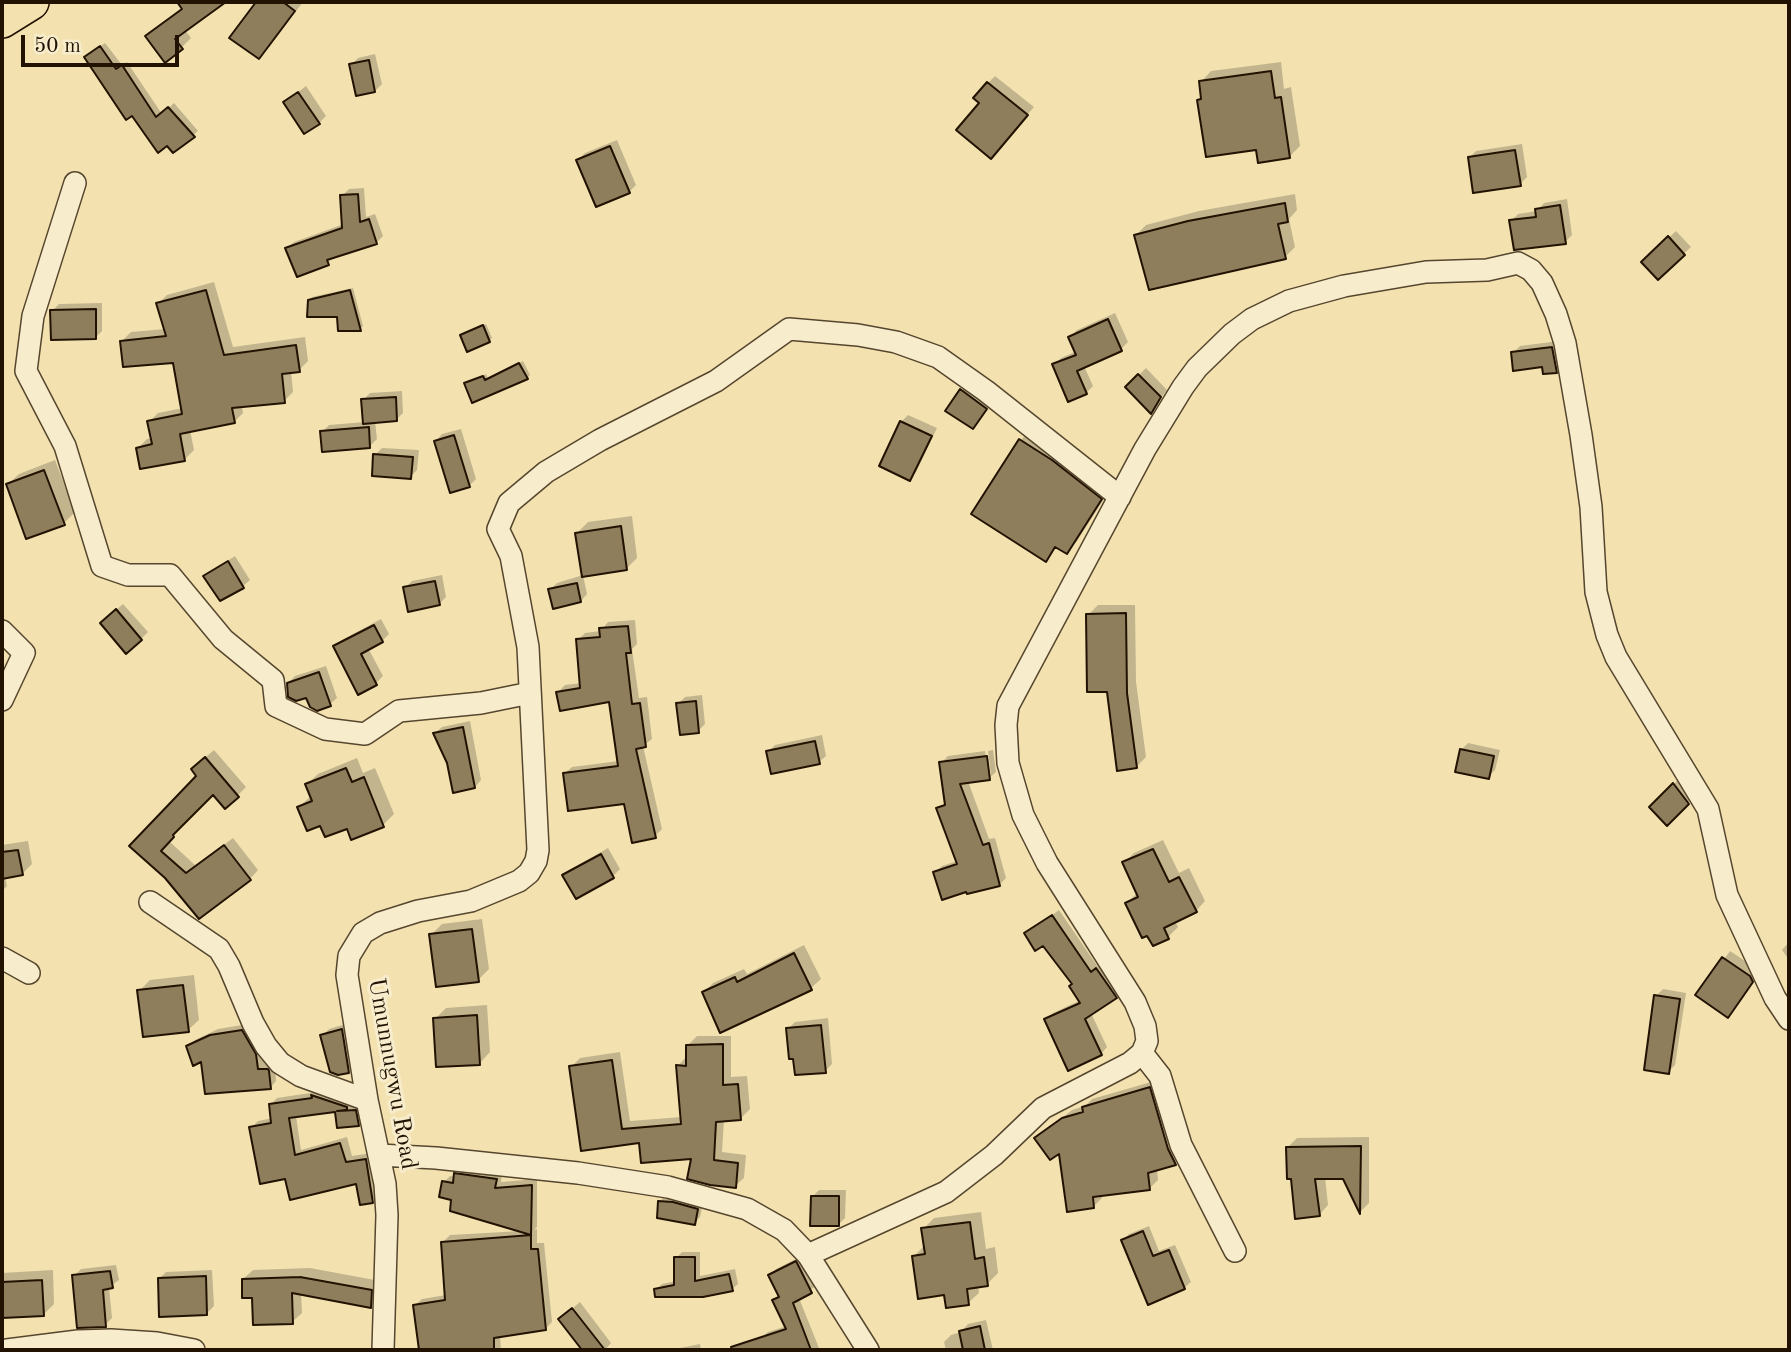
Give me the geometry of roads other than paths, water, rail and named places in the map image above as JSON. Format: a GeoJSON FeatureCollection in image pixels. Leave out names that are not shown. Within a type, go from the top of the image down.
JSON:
{"type":"FeatureCollection","features":[{"type":"Feature","properties":{"kind":"highway"},"geometry":{"type":"LineString","coordinates":[[2,20],[31,2]]}},
{"type":"Feature","properties":{"kind":"street"},"geometry":{"type":"LineString","coordinates":[[75,183],[33,316],[26,371],[65,446],[103,566],[128,575],[170,575],[223,639],[273,680],[276,706],[325,729],[365,734],[399,711],[481,704],[530,693]]}},
{"type":"Feature","properties":{"kind":"street"},"geometry":{"type":"LineString","coordinates":[[808,1255],[946,1192],[994,1156],[1043,1108],[1130,1063],[1142,1053],[1147,1041],[1135,1002],[1047,863],[1023,815],[1008,763],[1006,741],[1009,706],[1145,449],[1183,387],[1198,368],[1232,334],[1252,319],[1289,301],[1344,286],[1426,272],[1487,270],[1518,263],[1531,270],[1542,282],[1556,314],[1564,343],[1581,435],[1591,507],[1596,592],[1607,635],[1616,657],[1708,810],[1727,895],[1775,998],[1789,1019]]}},
{"type":"Feature","properties":{"kind":"street","name":"Umunnugwu Road"},"geometry":{"type":"LineString","coordinates":[[383,1350],[387,1215],[385,1184],[367,1100],[347,975],[349,956],[363,933],[380,923],[418,911],[471,901],[519,881],[529,873],[536,861],[538,850],[528,647],[511,556],[498,529],[509,503],[546,472],[600,440],[716,381],[789,330],[858,335],[896,342],[938,357],[986,391],[1120,497]]}},
{"type":"Feature","properties":{"kind":"street"},"geometry":{"type":"LineString","coordinates":[[2,631],[24,653],[2,700]]}},
{"type":"Feature","properties":{"kind":"street"},"geometry":{"type":"LineString","coordinates":[[150,902],[219,949],[229,965],[253,1023],[280,1063],[301,1076],[367,1100]]}},
{"type":"Feature","properties":{"kind":"street"},"geometry":{"type":"LineString","coordinates":[[2,958],[29,973]]}},
{"type":"Feature","properties":{"kind":"street"},"geometry":{"type":"LineString","coordinates":[[1142,1053],[1160,1076],[1181,1145],[1235,1251]]}},
{"type":"Feature","properties":{"kind":"street"},"geometry":{"type":"LineString","coordinates":[[379,1155],[436,1158],[578,1173],[668,1186],[747,1209],[784,1230],[808,1255],[868,1350]]}},
{"type":"Feature","properties":{"kind":"street"},"geometry":{"type":"LineString","coordinates":[[7,1350],[78,1341],[111,1340],[157,1343],[194,1350]]}}]}
